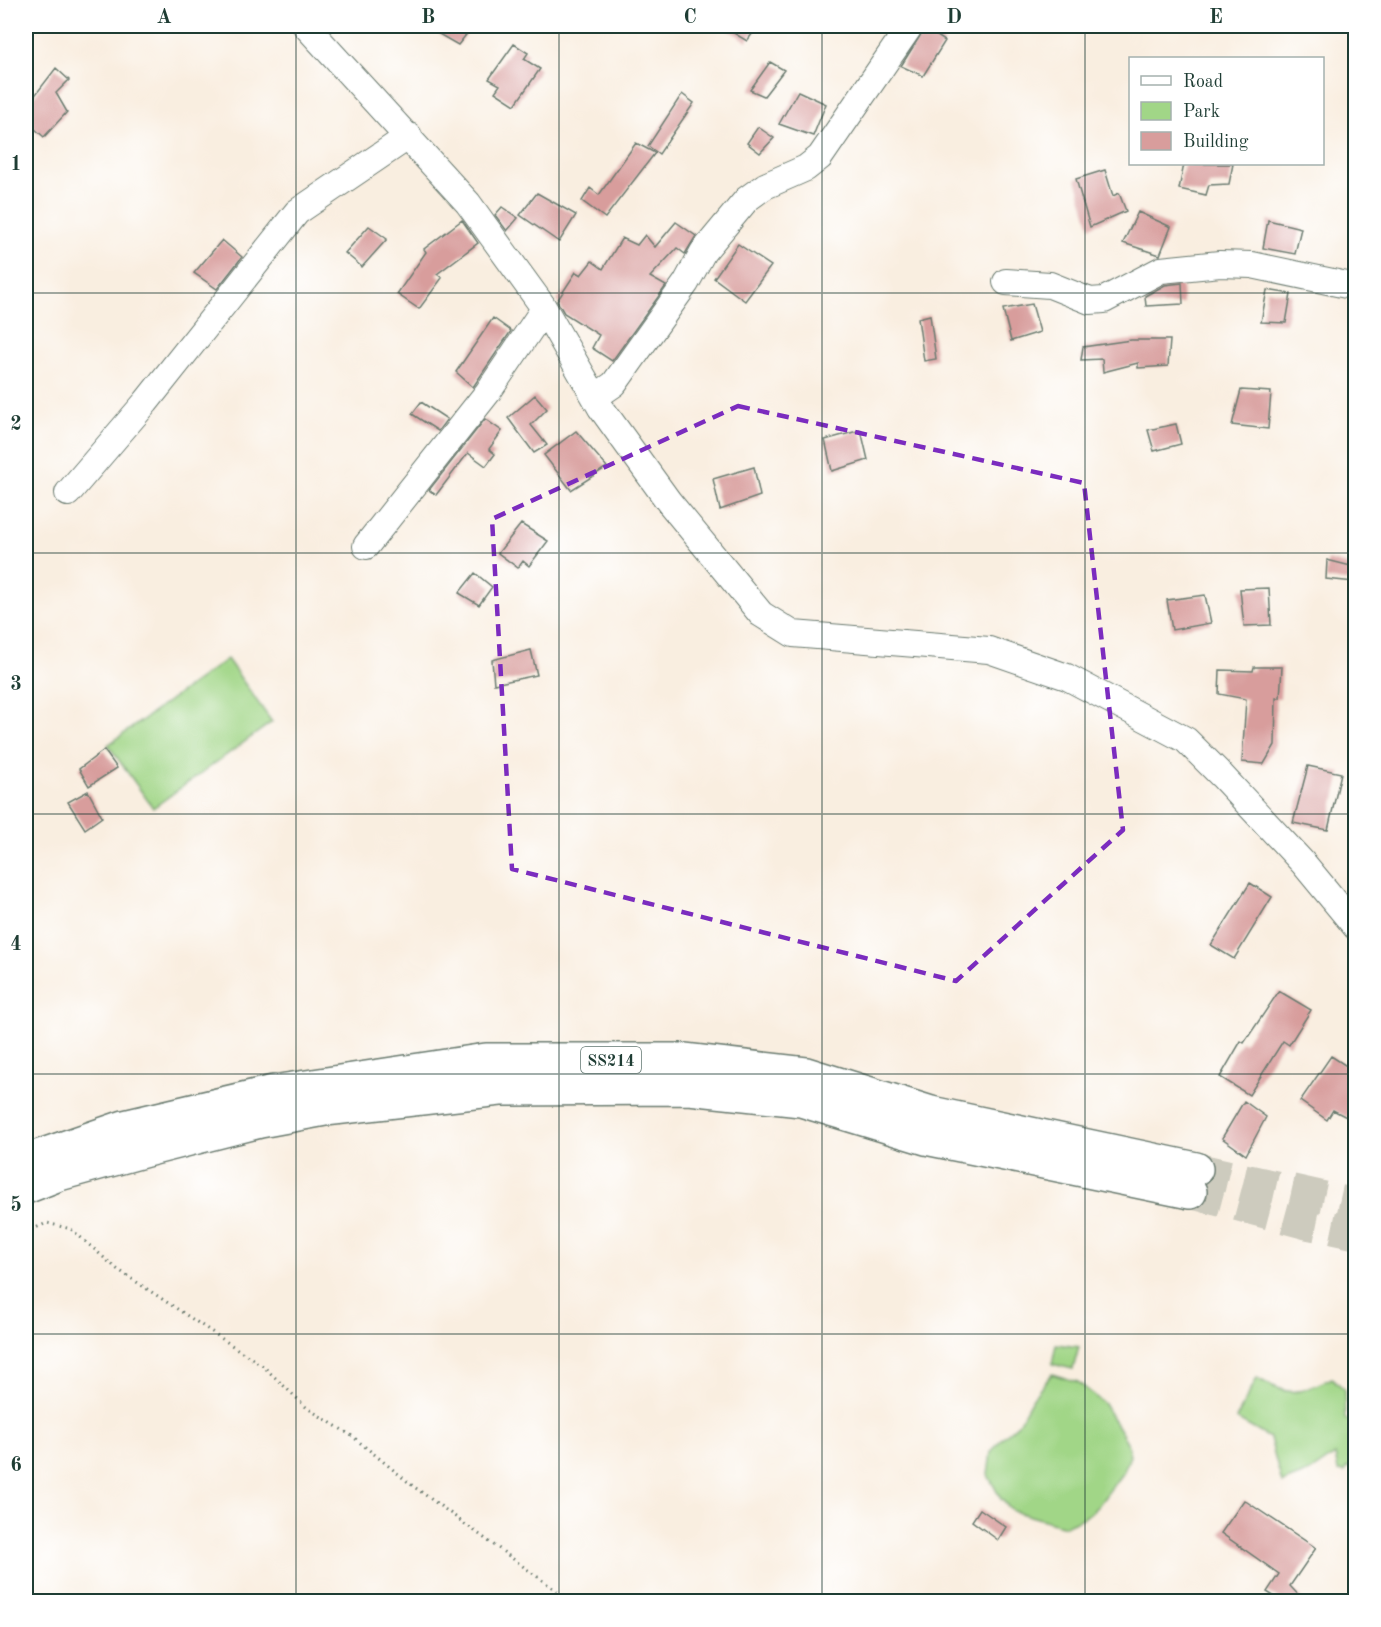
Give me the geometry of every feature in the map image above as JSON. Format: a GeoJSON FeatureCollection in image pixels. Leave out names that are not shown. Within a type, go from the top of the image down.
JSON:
{"type":"FeatureCollection","features":[{"type":"Feature","properties":{"kind":"highway","name":"SS214"},"geometry":{"type":"LineString","coordinates":[[26,1161],[124,1127],[273,1092],[486,1060],[684,1060],[806,1074],[931,1113],[1193,1180],[926,1138],[801,1100],[689,1088],[500,1089],[325,1109],[260,1121],[59,1174],[26,1187]]}},
{"type":"Feature","properties":{"kind":"street"},"geometry":{"type":"LineString","coordinates":[[595,398],[614,384],[686,282],[703,252],[747,199],[765,186],[806,168],[820,157],[910,26]]}},
{"type":"Feature","properties":{"kind":"street"},"geometry":{"type":"LineString","coordinates":[[313,28],[468,203],[544,309],[595,398],[669,502],[761,614],[793,634],[989,650],[1067,677],[1186,740],[1304,864],[1356,927]]}},
{"type":"Feature","properties":{"kind":"street"},"geometry":{"type":"LineString","coordinates":[[68,493],[146,402],[297,212],[409,136]]}},
{"type":"Feature","properties":{"kind":"street"},"geometry":{"type":"LineString","coordinates":[[1006,282],[1050,285],[1090,301],[1104,300],[1161,270],[1220,264],[1252,265],[1356,287]]}},
{"type":"Feature","properties":{"kind":"street"},"geometry":{"type":"LineString","coordinates":[[366,546],[488,392],[544,309]]}},
{"type":"Feature","properties":{"kind":"path"},"geometry":{"type":"LineString","coordinates":[[26,1232],[47,1223],[71,1229],[117,1269],[263,1366],[307,1408],[352,1436],[413,1486],[572,1602]]}},
{"type":"Feature","properties":{"kind":"highlighted area"},"geometry":{"type":"Polygon","coordinates":[[[738,406],[1084,483],[1123,830],[956,981],[512,869],[492,519],[738,406]]]}},
{"type":"Feature","properties":{"kind":"green space"},"geometry":{"type":"Polygon","coordinates":[[[227,659],[272,722],[153,808],[108,745],[227,659]]]}},
{"type":"Feature","properties":{"kind":"green space"},"geometry":{"type":"Polygon","coordinates":[[[1056,1344],[1079,1347],[1073,1369],[1052,1364],[1056,1344]]]}},
{"type":"Feature","properties":{"kind":"green space"},"geometry":{"type":"Polygon","coordinates":[[[1052,1374],[1078,1382],[1104,1404],[1127,1442],[1130,1456],[1124,1471],[1098,1506],[1085,1517],[1065,1526],[1013,1511],[1001,1499],[988,1475],[991,1452],[1018,1424],[1032,1399],[1052,1374]]]}},
{"type":"Feature","properties":{"kind":"green space"},"geometry":{"type":"Polygon","coordinates":[[[1257,1378],[1278,1389],[1294,1392],[1332,1378],[1344,1389],[1345,1418],[1355,1424],[1355,1466],[1347,1467],[1345,1472],[1338,1471],[1335,1455],[1310,1472],[1282,1483],[1270,1438],[1236,1419],[1257,1378]]]}},
{"type":"Feature","properties":{"kind":"building"},"geometry":{"type":"Polygon","coordinates":[[[425,26],[473,26],[458,45],[425,26]]]}},
{"type":"Feature","properties":{"kind":"building"},"geometry":{"type":"Polygon","coordinates":[[[722,26],[758,26],[747,41],[722,26]]]}},
{"type":"Feature","properties":{"kind":"building"},"geometry":{"type":"Polygon","coordinates":[[[925,28],[945,41],[923,76],[901,66],[925,28]]]}},
{"type":"Feature","properties":{"kind":"building"},"geometry":{"type":"Polygon","coordinates":[[[514,44],[528,53],[524,59],[540,69],[515,105],[495,92],[500,85],[489,79],[514,44]]]}},
{"type":"Feature","properties":{"kind":"building"},"geometry":{"type":"Polygon","coordinates":[[[770,62],[784,70],[764,96],[750,90],[770,62]]]}},
{"type":"Feature","properties":{"kind":"building"},"geometry":{"type":"Polygon","coordinates":[[[56,68],[69,80],[56,93],[67,112],[44,137],[26,121],[26,107],[56,68]]]}},
{"type":"Feature","properties":{"kind":"building"},"geometry":{"type":"Polygon","coordinates":[[[798,91],[826,104],[813,136],[779,124],[798,91]]]}},
{"type":"Feature","properties":{"kind":"building"},"geometry":{"type":"Polygon","coordinates":[[[682,94],[694,103],[659,154],[648,146],[682,94]]]}},
{"type":"Feature","properties":{"kind":"building"},"geometry":{"type":"Polygon","coordinates":[[[758,127],[774,138],[760,153],[747,143],[758,127]]]}},
{"type":"Feature","properties":{"kind":"building"},"geometry":{"type":"Polygon","coordinates":[[[636,143],[655,153],[605,218],[582,201],[590,188],[599,195],[636,143]]]}},
{"type":"Feature","properties":{"kind":"building"},"geometry":{"type":"Polygon","coordinates":[[[1184,165],[1233,165],[1229,184],[1209,185],[1206,195],[1179,189],[1184,165]]]}},
{"type":"Feature","properties":{"kind":"building"},"geometry":{"type":"Polygon","coordinates":[[[1105,170],[1113,196],[1119,193],[1126,211],[1090,227],[1076,179],[1105,170]]]}},
{"type":"Feature","properties":{"kind":"building"},"geometry":{"type":"Polygon","coordinates":[[[537,193],[576,215],[559,242],[520,215],[537,193]]]}},
{"type":"Feature","properties":{"kind":"building"},"geometry":{"type":"Polygon","coordinates":[[[502,207],[518,218],[507,231],[495,215],[502,207]]]}},
{"type":"Feature","properties":{"kind":"building"},"geometry":{"type":"Polygon","coordinates":[[[1138,212],[1171,227],[1160,255],[1123,243],[1138,212]]]}},
{"type":"Feature","properties":{"kind":"building"},"geometry":{"type":"Polygon","coordinates":[[[462,220],[478,243],[437,274],[442,278],[419,309],[397,294],[426,252],[424,249],[462,220]]]}},
{"type":"Feature","properties":{"kind":"building"},"geometry":{"type":"Polygon","coordinates":[[[1268,220],[1301,228],[1295,254],[1263,248],[1268,220]]]}},
{"type":"Feature","properties":{"kind":"building"},"geometry":{"type":"Polygon","coordinates":[[[676,222],[696,236],[685,254],[677,248],[650,277],[666,286],[612,361],[592,348],[599,335],[564,313],[557,301],[576,272],[581,275],[592,261],[603,269],[622,238],[637,245],[645,235],[655,247],[676,222]]]}},
{"type":"Feature","properties":{"kind":"building"},"geometry":{"type":"Polygon","coordinates":[[[369,226],[387,239],[362,267],[345,253],[369,226]]]}},
{"type":"Feature","properties":{"kind":"building"},"geometry":{"type":"Polygon","coordinates":[[[222,240],[242,257],[217,289],[194,273],[222,240]]]}},
{"type":"Feature","properties":{"kind":"building"},"geometry":{"type":"Polygon","coordinates":[[[738,244],[771,266],[745,301],[714,278],[738,244]]]}},
{"type":"Feature","properties":{"kind":"building"},"geometry":{"type":"Polygon","coordinates":[[[1182,283],[1183,304],[1146,306],[1145,296],[1165,285],[1182,283]]]}},
{"type":"Feature","properties":{"kind":"building"},"geometry":{"type":"Polygon","coordinates":[[[1267,290],[1291,294],[1286,323],[1261,322],[1267,290]]]}},
{"type":"Feature","properties":{"kind":"building"},"geometry":{"type":"Polygon","coordinates":[[[1032,304],[1040,332],[1011,341],[1003,309],[1032,304]]]}},
{"type":"Feature","properties":{"kind":"building"},"geometry":{"type":"Polygon","coordinates":[[[930,315],[936,359],[924,361],[918,318],[930,315]]]}},
{"type":"Feature","properties":{"kind":"building"},"geometry":{"type":"Polygon","coordinates":[[[493,318],[511,331],[473,387],[456,372],[493,318]]]}},
{"type":"Feature","properties":{"kind":"building"},"geometry":{"type":"Polygon","coordinates":[[[1131,340],[1170,340],[1168,366],[1138,368],[1138,363],[1103,372],[1102,359],[1081,360],[1083,347],[1131,340]]]}},
{"type":"Feature","properties":{"kind":"building"},"geometry":{"type":"Polygon","coordinates":[[[1241,390],[1271,392],[1268,429],[1232,425],[1241,390]]]}},
{"type":"Feature","properties":{"kind":"building"},"geometry":{"type":"Polygon","coordinates":[[[535,395],[547,409],[531,425],[547,445],[534,453],[508,418],[535,395]]]}},
{"type":"Feature","properties":{"kind":"building"},"geometry":{"type":"Polygon","coordinates":[[[421,402],[447,419],[438,431],[412,414],[421,402]]]}},
{"type":"Feature","properties":{"kind":"building"},"geometry":{"type":"Polygon","coordinates":[[[485,419],[502,431],[489,449],[495,454],[486,466],[468,453],[436,495],[429,490],[485,419]]]}},
{"type":"Feature","properties":{"kind":"building"},"geometry":{"type":"Polygon","coordinates":[[[1176,424],[1181,444],[1154,451],[1148,430],[1176,424]]]}},
{"type":"Feature","properties":{"kind":"building"},"geometry":{"type":"Polygon","coordinates":[[[861,430],[868,460],[832,471],[825,440],[861,430]]]}},
{"type":"Feature","properties":{"kind":"building"},"geometry":{"type":"Polygon","coordinates":[[[576,431],[607,467],[571,490],[544,455],[576,431]]]}},
{"type":"Feature","properties":{"kind":"building"},"geometry":{"type":"Polygon","coordinates":[[[754,467],[760,496],[720,510],[713,479],[754,467]]]}},
{"type":"Feature","properties":{"kind":"building"},"geometry":{"type":"Polygon","coordinates":[[[521,524],[548,541],[529,566],[523,561],[518,568],[498,553],[521,524]]]}},
{"type":"Feature","properties":{"kind":"building"},"geometry":{"type":"Polygon","coordinates":[[[1327,560],[1355,567],[1354,582],[1326,579],[1327,560]]]}},
{"type":"Feature","properties":{"kind":"building"},"geometry":{"type":"Polygon","coordinates":[[[475,573],[492,587],[479,605],[459,593],[475,573]]]}},
{"type":"Feature","properties":{"kind":"building"},"geometry":{"type":"Polygon","coordinates":[[[1269,588],[1271,625],[1244,626],[1240,589],[1269,588]]]}},
{"type":"Feature","properties":{"kind":"building"},"geometry":{"type":"Polygon","coordinates":[[[1205,595],[1211,623],[1172,630],[1167,600],[1205,595]]]}},
{"type":"Feature","properties":{"kind":"building"},"geometry":{"type":"Polygon","coordinates":[[[531,650],[537,675],[494,684],[492,660],[531,650]]]}},
{"type":"Feature","properties":{"kind":"building"},"geometry":{"type":"Polygon","coordinates":[[[1254,667],[1282,667],[1280,698],[1276,698],[1275,745],[1264,764],[1242,762],[1246,699],[1219,694],[1220,670],[1253,671],[1254,667]]]}},
{"type":"Feature","properties":{"kind":"building"},"geometry":{"type":"Polygon","coordinates":[[[104,750],[117,768],[89,786],[79,769],[104,750]]]}},
{"type":"Feature","properties":{"kind":"building"},"geometry":{"type":"Polygon","coordinates":[[[1308,766],[1341,773],[1328,830],[1293,823],[1308,766]]]}},
{"type":"Feature","properties":{"kind":"building"},"geometry":{"type":"Polygon","coordinates":[[[88,791],[102,817],[85,829],[68,802],[88,791]]]}},
{"type":"Feature","properties":{"kind":"building"},"geometry":{"type":"Polygon","coordinates":[[[1250,883],[1272,897],[1234,959],[1211,945],[1250,883]]]}},
{"type":"Feature","properties":{"kind":"building"},"geometry":{"type":"Polygon","coordinates":[[[1279,991],[1311,1010],[1289,1045],[1283,1041],[1249,1095],[1220,1077],[1241,1041],[1244,1043],[1279,991]]]}},
{"type":"Feature","properties":{"kind":"building"},"geometry":{"type":"Polygon","coordinates":[[[1331,1056],[1356,1072],[1346,1091],[1356,1095],[1356,1122],[1333,1110],[1327,1120],[1300,1101],[1331,1056]]]}},
{"type":"Feature","properties":{"kind":"building"},"geometry":{"type":"Polygon","coordinates":[[[1244,1101],[1266,1117],[1246,1155],[1222,1138],[1244,1101]]]}},
{"type":"Feature","properties":{"kind":"building"},"geometry":{"type":"Polygon","coordinates":[[[1244,1500],[1316,1548],[1290,1586],[1305,1602],[1283,1602],[1267,1592],[1279,1574],[1221,1533],[1244,1500]]]}},
{"type":"Feature","properties":{"kind":"building"},"geometry":{"type":"Polygon","coordinates":[[[980,1509],[1006,1527],[998,1540],[972,1521],[980,1509]]]}},
{"type":"Feature","properties":{"kind":"tunnel"},"geometry":{"type":"LineString","coordinates":[[1196,1169],[1356,1205]]}},
{"type":"Feature","properties":{"kind":"tunnel"},"geometry":{"type":"LineString","coordinates":[[1190,1192],[1307,1223],[1356,1233]]}}]}
